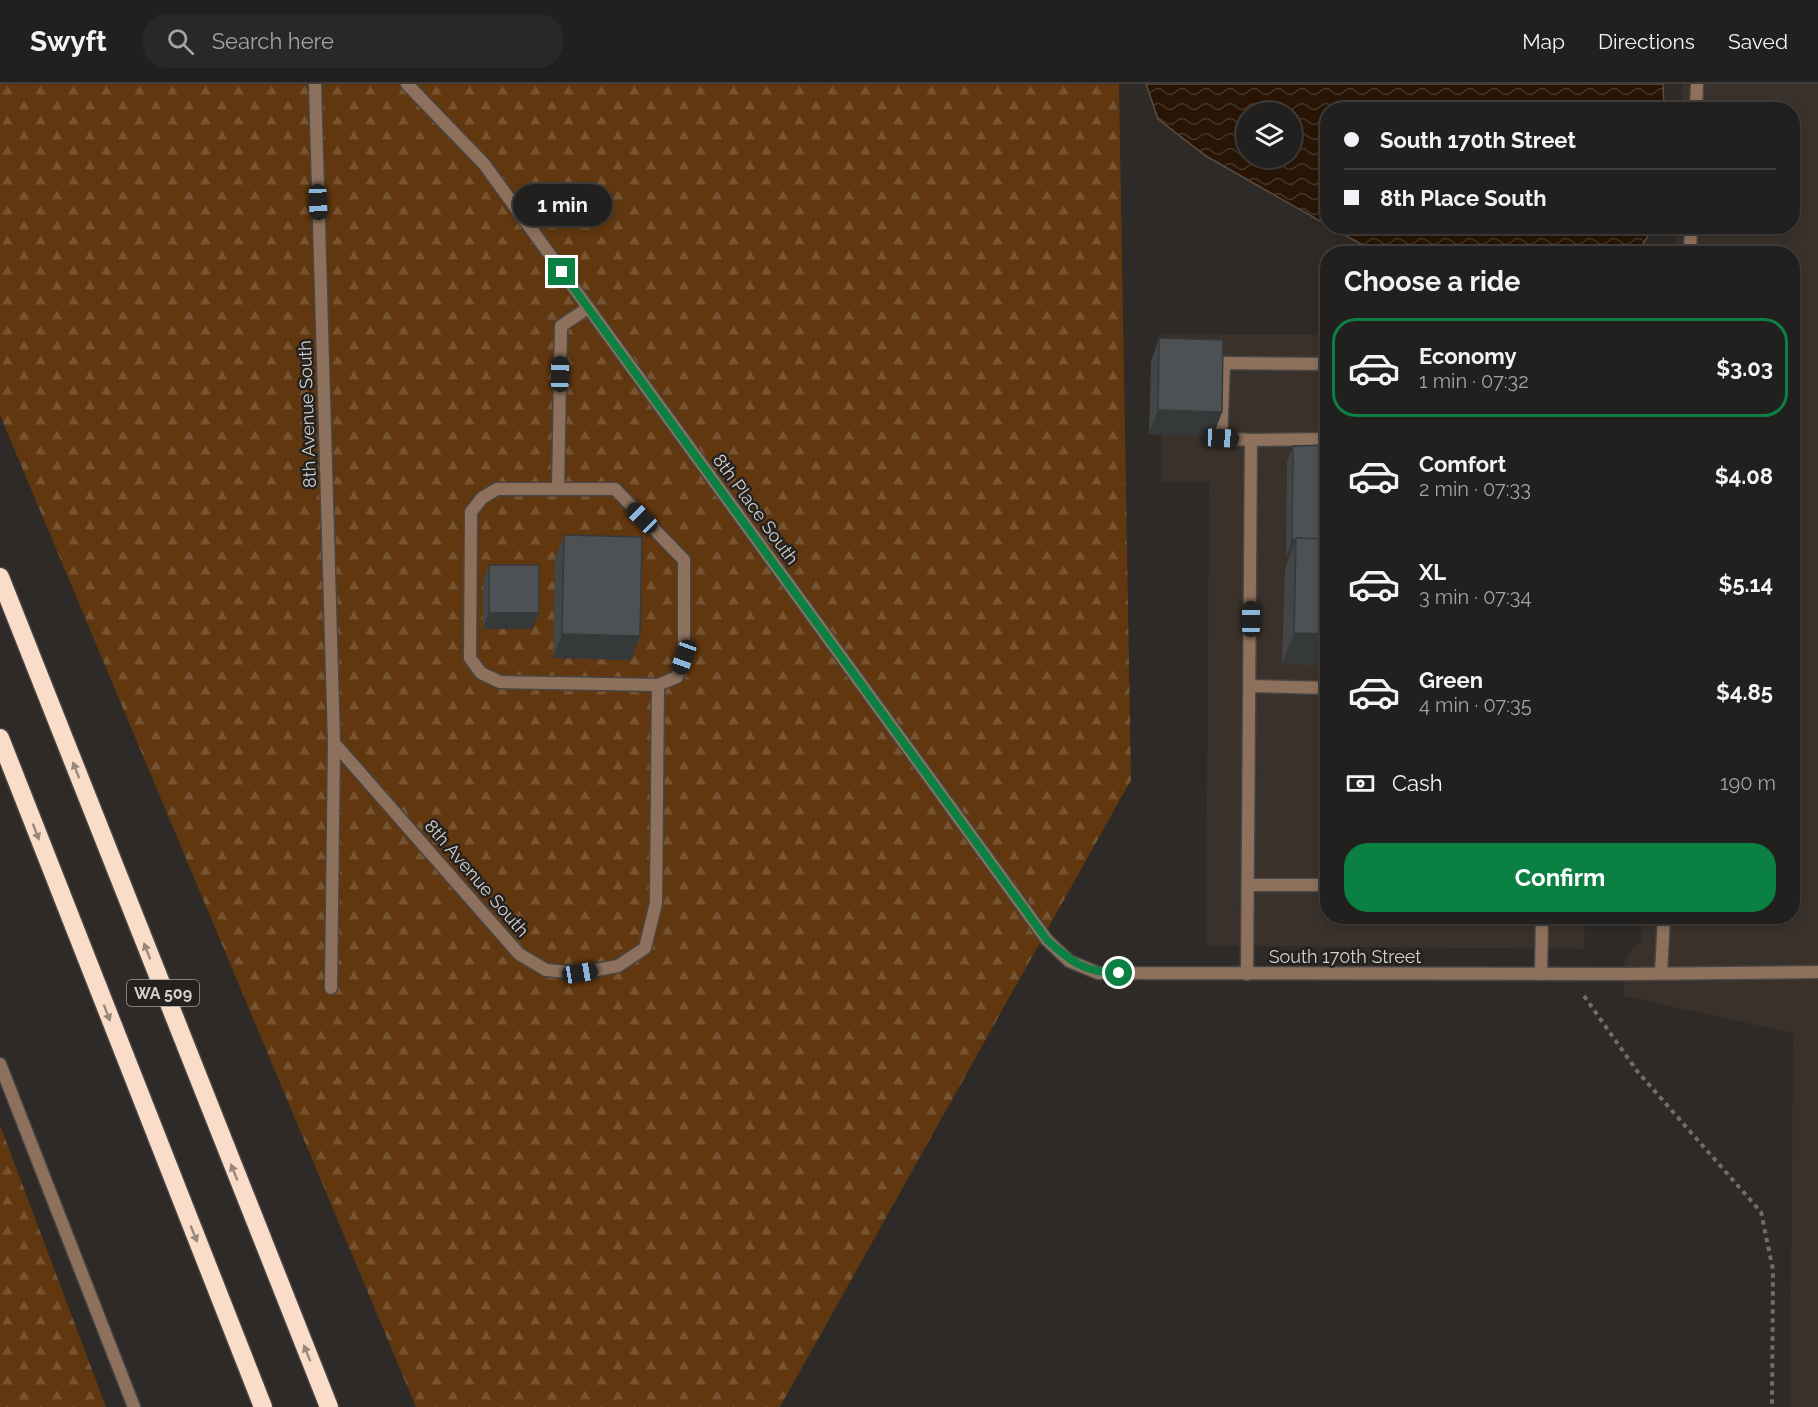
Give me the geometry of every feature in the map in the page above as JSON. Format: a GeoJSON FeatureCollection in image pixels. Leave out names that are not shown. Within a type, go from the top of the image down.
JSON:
{"type":"FeatureCollection","features":[{"type":"Feature","properties":{"kind":"highway","name":"WA 509"},"geometry":{"type":"LineString","coordinates":[[0,577],[329,1407]]}},
{"type":"Feature","properties":{"kind":"highway","name":"WA 509"},"geometry":{"type":"LineString","coordinates":[[0,738],[263,1407]]}},
{"type":"Feature","properties":{"kind":"street","name":"8th Avenue South"},"geometry":{"type":"LineString","coordinates":[[315,84],[334,743],[331,988]]}},
{"type":"Feature","properties":{"kind":"street","name":"8th Place South"},"geometry":{"type":"LineString","coordinates":[[407,84],[483,164],[1047,940],[1069,961]]}},
{"type":"Feature","properties":{"kind":"street"},"geometry":{"type":"LineString","coordinates":[[1696,102],[1697,84]]}},
{"type":"Feature","properties":{"kind":"street"},"geometry":{"type":"LineString","coordinates":[[558,489],[561,326],[588,308]]}},
{"type":"Feature","properties":{"kind":"street"},"geometry":{"type":"LineString","coordinates":[[1320,364],[1224,363],[1221,438],[1320,439]]}},
{"type":"Feature","properties":{"kind":"street"},"geometry":{"type":"LineString","coordinates":[[1247,974],[1251,686],[1251,440]]}},
{"type":"Feature","properties":{"kind":"street"},"geometry":{"type":"LineString","coordinates":[[497,489],[615,489],[684,560],[684,657],[677,677],[658,685],[500,682],[481,673],[470,658],[471,512],[482,498],[497,489]]}},
{"type":"Feature","properties":{"kind":"street","name":"8th Avenue South"},"geometry":{"type":"LineString","coordinates":[[334,743],[519,954],[546,970],[580,973],[618,966],[645,948],[656,903],[658,685]]}},
{"type":"Feature","properties":{"kind":"street"},"geometry":{"type":"LineString","coordinates":[[1251,686],[1320,688]]}},
{"type":"Feature","properties":{"kind":"street"},"geometry":{"type":"LineString","coordinates":[[1248,885],[1320,885]]}},
{"type":"Feature","properties":{"kind":"street"},"geometry":{"type":"LineString","coordinates":[[1541,974],[1542,924]]}},
{"type":"Feature","properties":{"kind":"street"},"geometry":{"type":"LineString","coordinates":[[1661,973],[1664,924]]}},
{"type":"Feature","properties":{"kind":"street","name":"South 170th Street"},"geometry":{"type":"LineString","coordinates":[[1069,961],[1098,973],[1818,972]]}},
{"type":"Feature","properties":{"kind":"street"},"geometry":{"type":"LineString","coordinates":[[0,1064],[134,1407]]}},
{"type":"Feature","properties":{"kind":"path"},"geometry":{"type":"LineString","coordinates":[[1569,974],[1637,1071],[1761,1212],[1773,1270],[1772,1407]]}},
{"type":"Feature","properties":{"kind":"shaded area"},"geometry":{"type":"Polygon","coordinates":[[[1682,84],[1818,84],[1818,1407],[1790,1407],[1793,1033],[1623,996],[1625,957],[1641,941],[1642,924],[1800,924],[1800,246],[1675,246],[1675,234],[1800,234],[1800,102],[1681,102],[1682,84]]]}},
{"type":"Feature","properties":{"kind":"shaded area"},"geometry":{"type":"Polygon","coordinates":[[[1162,334],[1320,335],[1320,924],[1585,924],[1584,949],[1206,946],[1209,482],[1161,482],[1162,334]]]}},
{"type":"Feature","properties":{"kind":"green space"},"geometry":{"type":"Polygon","coordinates":[[[0,84],[1119,84],[1131,780],[780,1407],[416,1407],[0,415],[0,84]]]}},
{"type":"Feature","properties":{"kind":"green space"},"geometry":{"type":"Polygon","coordinates":[[[0,1125],[106,1407],[0,1407],[0,1125]]]}},
{"type":"Feature","properties":{"kind":"water"},"geometry":{"type":"Polygon","coordinates":[[[1146,84],[1663,84],[1664,102],[1320,102],[1320,221],[1206,156],[1158,119],[1146,84]]]}},
{"type":"Feature","properties":{"kind":"water"},"geometry":{"type":"Polygon","coordinates":[[[1343,234],[1649,234],[1642,246],[1367,246],[1343,234]]]}},
{"type":"Feature","properties":{"kind":"building"},"geometry":{"type":"Polygon","coordinates":[[[1159,338],[1223,340],[1222,412],[1158,410],[1159,338]]]}},
{"type":"Feature","properties":{"kind":"building"},"geometry":{"type":"Polygon","coordinates":[[[1320,445],[1320,539],[1296,538],[1292,540],[1293,446],[1320,445]]]}},
{"type":"Feature","properties":{"kind":"building"},"geometry":{"type":"Polygon","coordinates":[[[564,535],[642,537],[640,636],[562,634],[564,535]]]}},
{"type":"Feature","properties":{"kind":"building"},"geometry":{"type":"Polygon","coordinates":[[[1296,538],[1320,539],[1320,634],[1294,633],[1296,538]]]}},
{"type":"Feature","properties":{"kind":"building"},"geometry":{"type":"Polygon","coordinates":[[[489,565],[539,565],[539,613],[489,613],[489,565]]]}},
{"type":"Feature","properties":{"kind":"route"},"geometry":{"type":"LineString","coordinates":[[562,272],[1047,940],[1069,961],[1098,973],[1119,973]]}}]}
